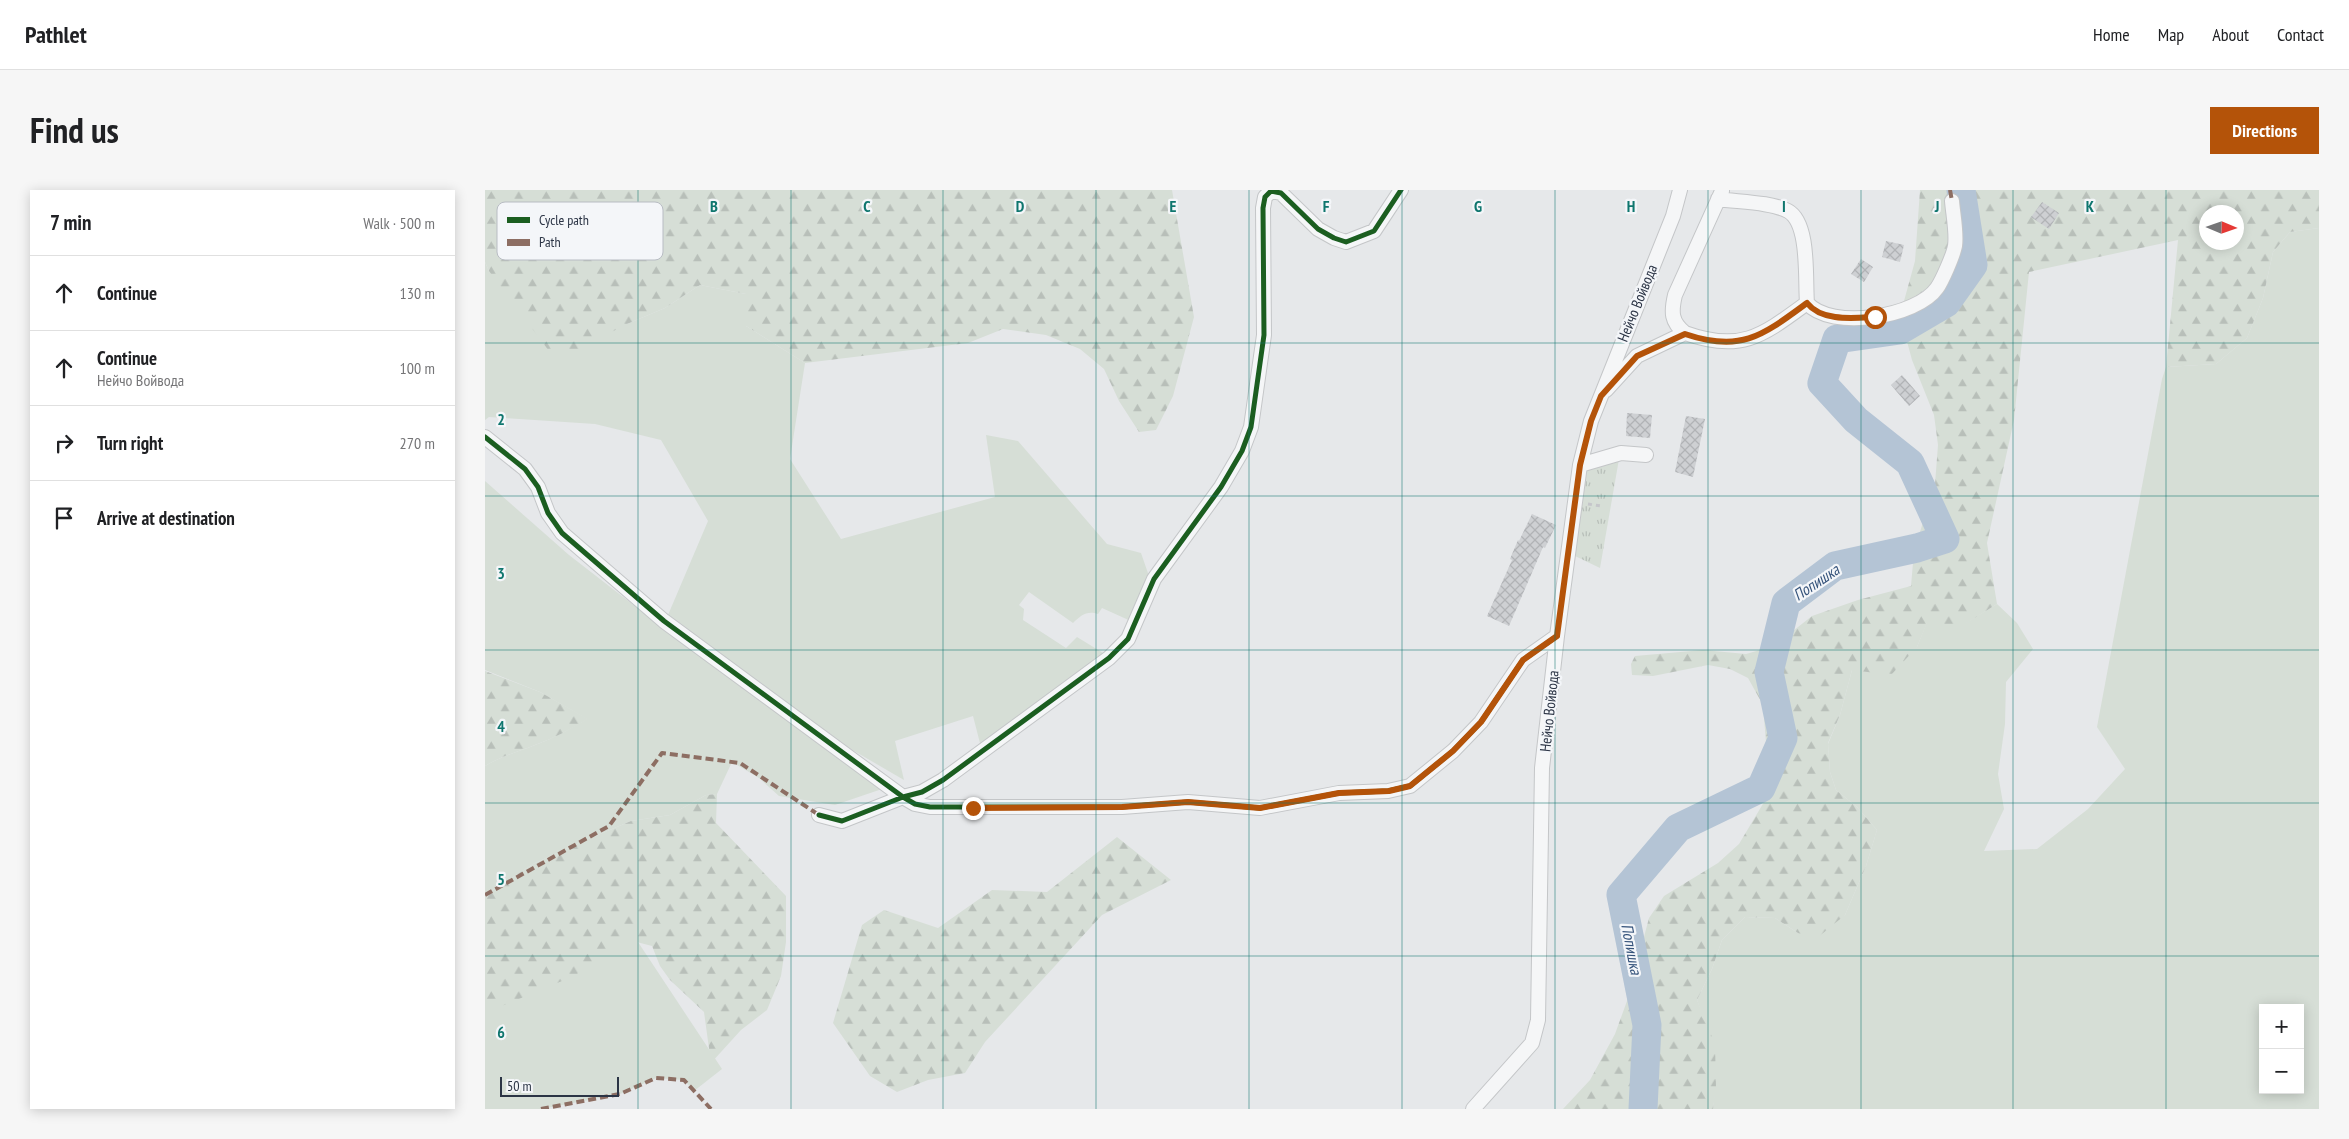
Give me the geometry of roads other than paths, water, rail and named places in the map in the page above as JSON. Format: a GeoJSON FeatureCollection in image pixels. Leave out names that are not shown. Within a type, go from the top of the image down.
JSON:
{"type":"FeatureCollection","features":[{"type":"Feature","properties":{"kind":"street"},"geometry":{"type":"LineString","coordinates":[[819,815],[842,821],[903,796],[922,792],[943,780],[1109,658],[1128,639],[1154,579],[1221,487],[1243,451],[1251,427],[1264,334],[1263,208],[1265,197],[1271,191],[1281,192],[1317,229],[1346,242],[1374,231],[1401,190]]}},
{"type":"Feature","properties":{"kind":"street","name":"Нейчо Войвода"},"geometry":{"type":"LineString","coordinates":[[1473,1109],[1532,1043],[1538,1020],[1542,768],[1557,636],[1580,465],[1591,421],[1673,216],[1680,190]]}},
{"type":"Feature","properties":{"kind":"street"},"geometry":{"type":"LineString","coordinates":[[1807,303],[1756,337],[1736,342],[1705,340],[1685,334],[1676,326],[1672,308],[1675,295],[1720,195],[1774,206],[1788,211],[1798,220],[1801,230],[1807,275],[1807,303],[1812,309],[1827,315],[1867,318],[1900,310],[1925,300],[1937,288],[1955,246],[1952,201]]}},
{"type":"Feature","properties":{"kind":"street"},"geometry":{"type":"LineString","coordinates":[[1601,396],[1637,356],[1685,334]]}},
{"type":"Feature","properties":{"kind":"street"},"geometry":{"type":"LineString","coordinates":[[485,437],[525,470],[538,487],[548,513],[562,533],[664,621],[903,796],[915,804],[931,808],[1122,807],[1188,802],[1260,808],[1339,793],[1389,791],[1410,786],[1453,751],[1481,722],[1523,660],[1557,636]]}},
{"type":"Feature","properties":{"kind":"street"},"geometry":{"type":"LineString","coordinates":[[1580,465],[1601,457],[1621,453],[1646,455]]}},
{"type":"Feature","properties":{"kind":"waterway","name":"Попишка"},"geometry":{"type":"LineString","coordinates":[[1643,1109],[1647,1025],[1621,895],[1678,828],[1761,788],[1783,738],[1769,672],[1786,603],[1835,566],[1917,548],[1945,539],[1910,463],[1856,420],[1822,383],[1837,339],[1900,330],[1946,303],[1973,265],[1961,190]]}}]}
